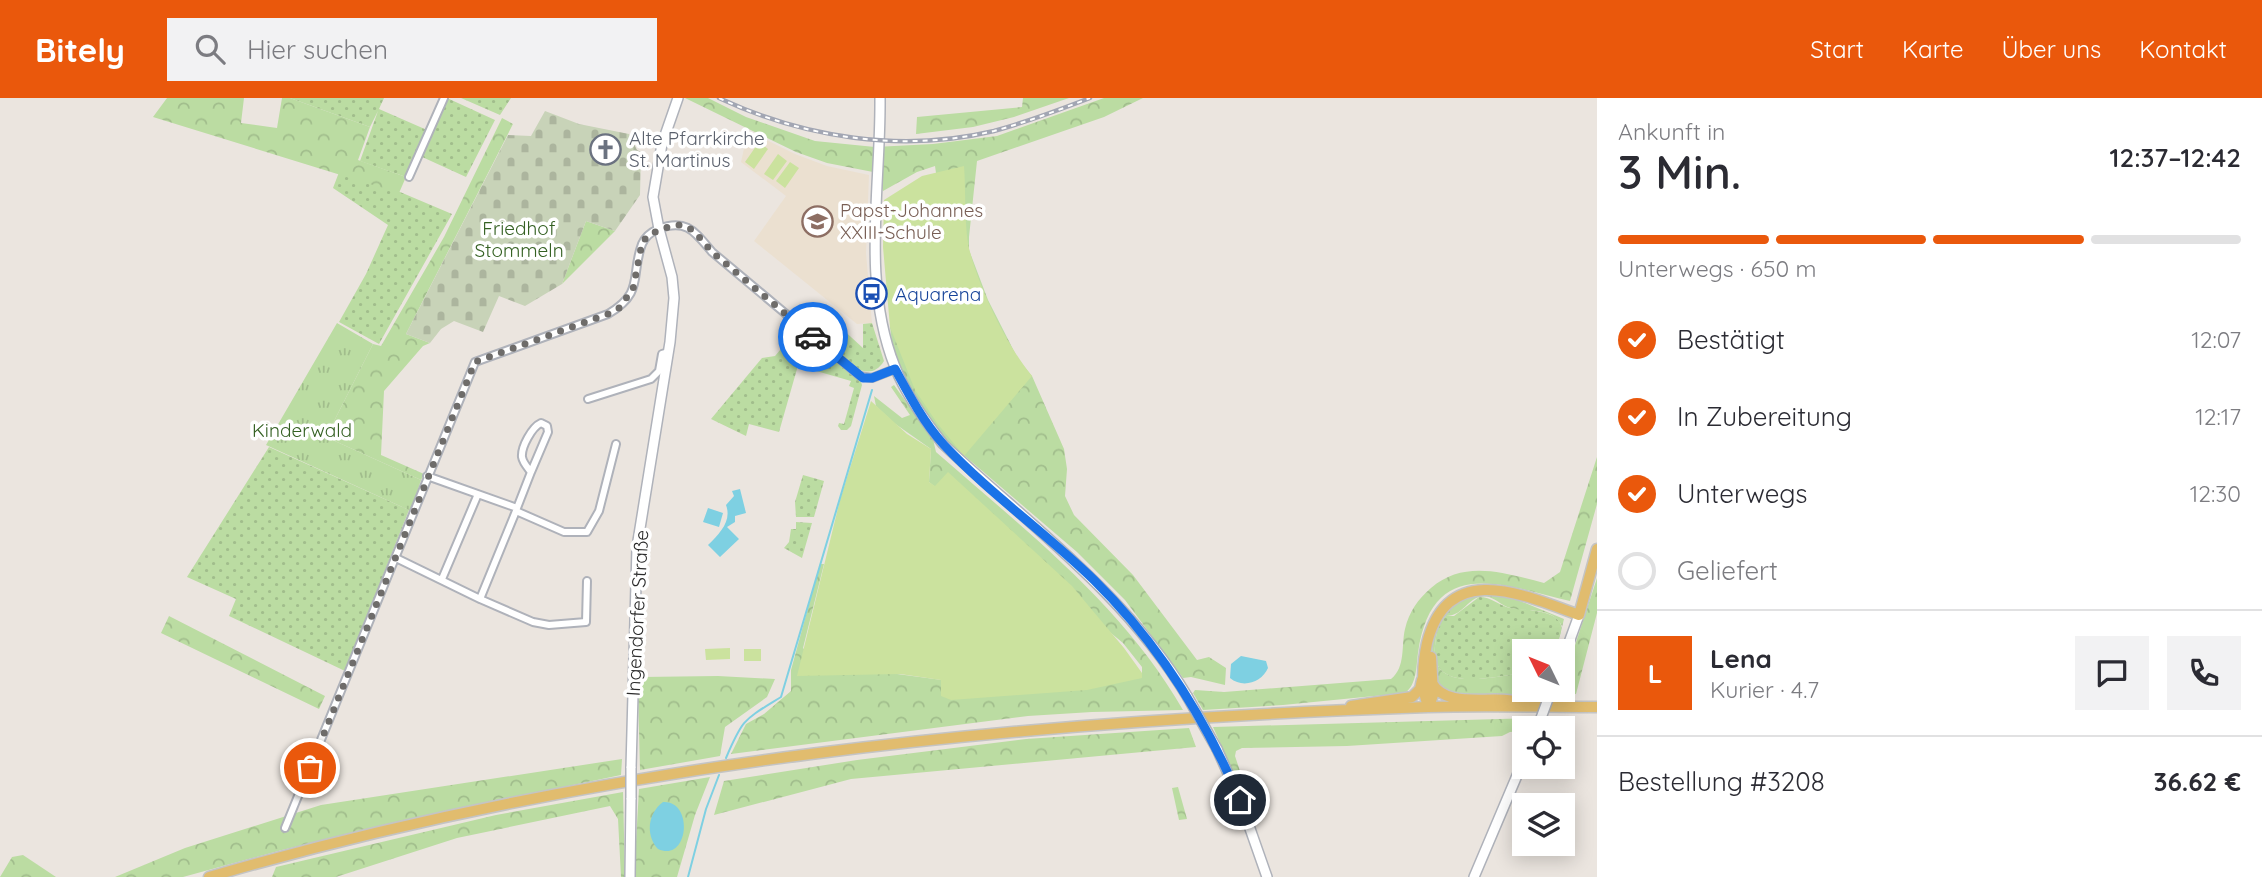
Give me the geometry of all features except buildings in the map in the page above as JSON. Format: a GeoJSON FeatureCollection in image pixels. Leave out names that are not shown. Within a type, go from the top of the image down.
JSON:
{"type":"FeatureCollection","features":[{"type":"Feature","properties":{"kind":"main road"},"geometry":{"type":"LineString","coordinates":[[1323,712],[1412,697],[1420,689],[1422,661],[1437,615],[1446,604],[1461,594],[1478,589],[1494,589],[1579,615],[1597,549]]}},
{"type":"Feature","properties":{"kind":"main road"},"geometry":{"type":"LineString","coordinates":[[1426,648],[1430,652],[1433,695],[1429,707]]}},
{"type":"Feature","properties":{"kind":"main road"},"geometry":{"type":"LineString","coordinates":[[1426,648],[1425,696],[1429,707]]}},
{"type":"Feature","properties":{"kind":"main road"},"geometry":{"type":"LineString","coordinates":[[1432,683],[1446,698],[1508,698],[1528,706]]}},
{"type":"Feature","properties":{"kind":"main road"},"geometry":{"type":"LineString","coordinates":[[209,877],[287,854],[439,817],[600,785],[818,751],[997,732],[1178,719],[1429,707],[1597,707]]}},
{"type":"Feature","properties":{"kind":"street"},"geometry":{"type":"LineString","coordinates":[[409,177],[444,98]]}},
{"type":"Feature","properties":{"kind":"street","name":"Ingendorfer Straße"},"geometry":{"type":"LineString","coordinates":[[629,877],[637,547],[669,352],[673,285],[653,197],[654,181],[662,144],[678,98]]}},
{"type":"Feature","properties":{"kind":"street"},"geometry":{"type":"LineString","coordinates":[[880,98],[875,273],[882,328],[895,369],[943,444],[1096,582],[1157,652],[1187,696],[1217,749],[1240,800],[1268,877]]}},
{"type":"Feature","properties":{"kind":"street"},"geometry":{"type":"LineString","coordinates":[[285,828],[475,362],[619,308],[633,289],[642,243],[648,235],[673,225],[684,225],[694,231],[712,252],[860,376],[867,379],[895,369]]}},
{"type":"Feature","properties":{"kind":"street","name":"Ingendorfer Straße"},"geometry":{"type":"LineString","coordinates":[[588,399],[651,379],[659,371],[662,354],[669,352]]}},
{"type":"Feature","properties":{"kind":"street"},"geometry":{"type":"LineString","coordinates":[[480,599],[548,432],[547,426],[541,423],[532,430],[523,454],[522,459],[531,472]]}},
{"type":"Feature","properties":{"kind":"street"},"geometry":{"type":"LineString","coordinates":[[427,476],[517,510],[564,532],[587,532],[599,511],[616,444]]}},
{"type":"Feature","properties":{"kind":"street"},"geometry":{"type":"LineString","coordinates":[[442,579],[478,495]]}},
{"type":"Feature","properties":{"kind":"street"},"geometry":{"type":"LineString","coordinates":[[396,558],[480,599],[533,622],[550,625],[586,622],[587,581]]}},
{"type":"Feature","properties":{"kind":"street"},"geometry":{"type":"LineString","coordinates":[[1570,639],[1579,615]]}},
{"type":"Feature","properties":{"kind":"street"},"geometry":{"type":"LineString","coordinates":[[1474,877],[1516,779]]}},
{"type":"Feature","properties":{"kind":"shaded area","name":"Papst-Johannes XXIII-Schule"},"geometry":{"type":"Polygon","coordinates":[[[748,131],[827,166],[869,175],[866,253],[872,323],[857,324],[754,241],[786,196],[741,162],[748,131]]]}},
{"type":"Feature","properties":{"kind":"green space"},"geometry":{"type":"Polygon","coordinates":[[[167,98],[244,98],[241,123],[277,128],[282,98],[290,98],[370,127],[358,160],[406,177],[399,193],[153,117],[167,98]]]}},
{"type":"Feature","properties":{"kind":"green space"},"geometry":{"type":"Polygon","coordinates":[[[290,98],[384,98],[379,109],[427,130],[406,177],[360,161],[378,111],[370,127],[290,98]]]}},
{"type":"Feature","properties":{"kind":"green space"},"geometry":{"type":"Polygon","coordinates":[[[447,98],[495,120],[466,177],[420,156],[447,98]]]}},
{"type":"Feature","properties":{"kind":"green space"},"geometry":{"type":"Polygon","coordinates":[[[461,98],[511,98],[500,115],[461,98]]]}},
{"type":"Feature","properties":{"kind":"green space"},"geometry":{"type":"Polygon","coordinates":[[[685,98],[708,98],[746,117],[815,141],[875,147],[933,144],[997,136],[1104,98],[1143,98],[1104,117],[977,161],[969,250],[988,300],[1018,359],[1032,376],[1064,449],[1067,469],[1065,496],[1074,515],[1133,575],[1197,660],[1209,657],[1226,668],[1225,685],[1191,677],[1183,678],[1125,600],[1077,552],[946,440],[927,417],[909,387],[893,350],[890,327],[894,322],[936,173],[935,166],[917,172],[883,191],[874,159],[873,172],[827,163],[796,152],[685,98]]]}},
{"type":"Feature","properties":{"kind":"green space"},"geometry":{"type":"Polygon","coordinates":[[[1023,98],[1069,98],[1014,117],[973,127],[916,134],[917,117],[1022,107],[1023,98]]]}},
{"type":"Feature","properties":{"kind":"green space","name":"Friedhof Stommeln"},"geometry":{"type":"Polygon","coordinates":[[[545,111],[579,124],[629,134],[637,150],[641,152],[640,195],[615,231],[586,221],[562,284],[525,306],[499,296],[483,332],[454,321],[441,329],[430,343],[406,334],[508,135],[531,136],[545,111]]]}},
{"type":"Feature","properties":{"kind":"green space"},"geometry":{"type":"Polygon","coordinates":[[[502,118],[513,124],[406,334],[430,343],[423,346],[384,391],[381,455],[424,474],[421,480],[326,437],[373,344],[381,346],[444,237],[502,118]]]}},
{"type":"Feature","properties":{"kind":"green space"},"geometry":{"type":"Polygon","coordinates":[[[759,142],[768,149],[754,169],[745,162],[759,142]]]}},
{"type":"Feature","properties":{"kind":"green space"},"geometry":{"type":"Polygon","coordinates":[[[778,154],[787,161],[773,180],[764,174],[778,154]]]}},
{"type":"Feature","properties":{"kind":"green space"},"geometry":{"type":"Polygon","coordinates":[[[790,162],[799,168],[785,188],[776,181],[790,162]]]}},
{"type":"Feature","properties":{"kind":"green space"},"geometry":{"type":"Polygon","coordinates":[[[964,166],[970,252],[987,300],[1004,334],[1032,376],[964,456],[915,390],[890,327],[883,247],[884,200],[922,176],[964,166]]]}},
{"type":"Feature","properties":{"kind":"green space"},"geometry":{"type":"Polygon","coordinates":[[[341,167],[452,214],[379,344],[339,322],[366,274],[388,225],[333,188],[341,167]]]}},
{"type":"Feature","properties":{"kind":"green space"},"geometry":{"type":"Polygon","coordinates":[[[586,221],[615,231],[562,284],[586,221]]]}},
{"type":"Feature","properties":{"kind":"green space","name":"Kinderwald"},"geometry":{"type":"Polygon","coordinates":[[[337,323],[373,344],[326,437],[421,480],[411,511],[266,445],[337,323]]]}},
{"type":"Feature","properties":{"kind":"green space"},"geometry":{"type":"Polygon","coordinates":[[[872,323],[884,361],[877,369],[862,371],[847,362],[827,343],[840,327],[863,348],[863,324],[872,323]]]}},
{"type":"Feature","properties":{"kind":"green space"},"geometry":{"type":"Polygon","coordinates":[[[797,330],[800,335],[797,369],[779,432],[749,424],[746,436],[711,419],[762,358],[775,356],[797,330]]]}},
{"type":"Feature","properties":{"kind":"green space"},"geometry":{"type":"Polygon","coordinates":[[[803,332],[861,382],[851,426],[847,430],[841,430],[838,426],[839,423],[844,424],[854,388],[849,386],[851,381],[799,366],[803,332]]]}},
{"type":"Feature","properties":{"kind":"green space"},"geometry":{"type":"Polygon","coordinates":[[[894,385],[933,439],[936,452],[1071,571],[1102,603],[1132,636],[1183,710],[1028,716],[731,754],[746,724],[764,714],[791,691],[791,670],[820,564],[824,564],[803,648],[815,663],[942,680],[1142,678],[1142,667],[1123,643],[929,482],[931,449],[894,423],[876,406],[874,396],[902,418],[910,415],[891,387],[894,385]]]}},
{"type":"Feature","properties":{"kind":"green space"},"geometry":{"type":"Polygon","coordinates":[[[871,401],[907,434],[931,449],[929,482],[935,486],[948,472],[1072,586],[1124,648],[1142,673],[1142,678],[1087,690],[951,700],[941,696],[941,680],[900,674],[797,676],[840,500],[871,401]]]}},
{"type":"Feature","properties":{"kind":"green space"},"geometry":{"type":"Polygon","coordinates":[[[269,447],[409,510],[345,671],[229,616],[236,599],[187,577],[269,447]]]}},
{"type":"Feature","properties":{"kind":"green space"},"geometry":{"type":"Polygon","coordinates":[[[1597,457],[1597,504],[1570,601],[1496,584],[1474,584],[1454,589],[1438,601],[1426,622],[1414,680],[1405,693],[1203,710],[1193,693],[1195,690],[1224,692],[1391,679],[1399,668],[1405,629],[1415,606],[1431,588],[1457,574],[1485,571],[1544,583],[1560,572],[1597,457]]]}},
{"type":"Feature","properties":{"kind":"green space"},"geometry":{"type":"Polygon","coordinates":[[[803,475],[824,481],[814,517],[796,517],[795,502],[803,475]]]}},
{"type":"Feature","properties":{"kind":"green space"},"geometry":{"type":"Polygon","coordinates":[[[796,522],[812,523],[802,558],[784,548],[789,542],[791,529],[796,529],[796,522]]]}},
{"type":"Feature","properties":{"kind":"green space"},"geometry":{"type":"Polygon","coordinates":[[[1597,578],[1597,613],[1576,694],[1575,645],[1597,578]]]}},
{"type":"Feature","properties":{"kind":"green space"},"geometry":{"type":"Polygon","coordinates":[[[1481,593],[1508,596],[1564,619],[1559,639],[1557,639],[1562,626],[1557,619],[1543,612],[1505,606],[1483,596],[1456,614],[1443,619],[1435,646],[1436,661],[1443,671],[1453,677],[1467,679],[1512,675],[1512,696],[1452,696],[1443,693],[1432,658],[1435,633],[1446,612],[1465,598],[1481,593]]]}},
{"type":"Feature","properties":{"kind":"green space"},"geometry":{"type":"Polygon","coordinates":[[[1479,597],[1488,598],[1510,608],[1546,613],[1558,620],[1561,628],[1559,639],[1512,639],[1512,675],[1467,679],[1453,677],[1443,671],[1436,661],[1435,646],[1439,626],[1446,616],[1454,616],[1479,597]]]}},
{"type":"Feature","properties":{"kind":"green space"},"geometry":{"type":"Polygon","coordinates":[[[169,616],[325,696],[319,709],[161,633],[169,616]]]}},
{"type":"Feature","properties":{"kind":"green space"},"geometry":{"type":"Polygon","coordinates":[[[730,648],[730,659],[706,660],[705,649],[730,648]]]}},
{"type":"Feature","properties":{"kind":"green space"},"geometry":{"type":"Polygon","coordinates":[[[744,649],[761,649],[761,661],[744,661],[744,649]]]}},
{"type":"Feature","properties":{"kind":"green space"},"geometry":{"type":"Polygon","coordinates":[[[718,676],[775,679],[767,697],[725,727],[720,756],[640,770],[638,688],[641,677],[718,676]]]}},
{"type":"Feature","properties":{"kind":"green space"},"geometry":{"type":"Polygon","coordinates":[[[1512,719],[1512,732],[1502,736],[1347,746],[1242,748],[1236,751],[1235,756],[1243,780],[1241,782],[1237,780],[1213,727],[1512,719]]]}},
{"type":"Feature","properties":{"kind":"green space"},"geometry":{"type":"Polygon","coordinates":[[[1189,728],[1196,747],[851,779],[714,815],[724,781],[857,760],[1026,739],[1189,728]]]}},
{"type":"Feature","properties":{"kind":"green space"},"geometry":{"type":"Polygon","coordinates":[[[622,759],[621,775],[452,810],[282,850],[183,877],[115,877],[185,848],[321,805],[622,759]]]}},
{"type":"Feature","properties":{"kind":"green space"},"geometry":{"type":"Polygon","coordinates":[[[710,777],[695,815],[677,877],[634,877],[639,789],[710,777]]]}},
{"type":"Feature","properties":{"kind":"green space"},"geometry":{"type":"Polygon","coordinates":[[[1178,787],[1187,819],[1179,820],[1172,788],[1178,787]]]}},
{"type":"Feature","properties":{"kind":"green space"},"geometry":{"type":"Polygon","coordinates":[[[623,792],[625,877],[621,877],[618,819],[610,806],[457,838],[336,877],[272,877],[276,867],[496,815],[623,792]]]}},
{"type":"Feature","properties":{"kind":"green space"},"geometry":{"type":"Polygon","coordinates":[[[23,855],[56,877],[0,877],[12,857],[23,855]]]}},
{"type":"Feature","properties":{"kind":"water"},"geometry":{"type":"Polygon","coordinates":[[[740,489],[746,513],[735,516],[735,522],[727,527],[739,539],[720,557],[708,545],[726,522],[726,505],[734,496],[732,491],[740,489]]]}},
{"type":"Feature","properties":{"kind":"water"},"geometry":{"type":"Polygon","coordinates":[[[708,508],[723,513],[719,527],[703,522],[708,508]]]}},
{"type":"Feature","properties":{"kind":"water"},"geometry":{"type":"Polygon","coordinates":[[[1241,656],[1266,661],[1268,668],[1261,677],[1252,682],[1235,681],[1230,678],[1231,664],[1241,656]]]}},
{"type":"Feature","properties":{"kind":"water"},"geometry":{"type":"Polygon","coordinates":[[[663,802],[673,804],[680,810],[683,820],[681,840],[676,847],[668,851],[658,849],[650,831],[651,818],[663,802]]]}},
{"type":"Feature","properties":{"kind":"waterway"},"geometry":{"type":"LineString","coordinates":[[726,758],[746,721],[781,697],[872,390]]}},
{"type":"Feature","properties":{"kind":"waterway"},"geometry":{"type":"LineString","coordinates":[[688,877],[706,809],[719,775]]}},
{"type":"Feature","properties":{"kind":"railway"},"geometry":{"type":"LineString","coordinates":[[719,98],[751,112],[819,132],[889,141],[959,138],[994,131],[1090,98]]}},
{"type":"Feature","properties":{"kind":"way so far"},"geometry":{"type":"LineString","coordinates":[[310,768],[475,362],[583,324],[619,308],[633,289],[642,243],[653,231],[673,225],[684,225],[694,231],[712,252],[813,337]]}},
{"type":"Feature","properties":{"kind":"place","name":"Alte Pfarrkirche St. Martinus"},"geometry":{"type":"Point","coordinates":[606,149]}},
{"type":"Feature","properties":{"kind":"place","name":"Papst-Johannes XXIII-Schule"},"geometry":{"type":"Point","coordinates":[817,221]}},
{"type":"Feature","properties":{"kind":"place","name":"Aquarena"},"geometry":{"type":"Point","coordinates":[872,294]}},
{"type":"Feature","properties":{"kind":"route"},"geometry":{"type":"LineString","coordinates":[[813,337],[863,378],[872,378],[895,369],[943,444],[1064,552],[1126,614],[1181,686],[1217,749],[1240,800]]}}]}
